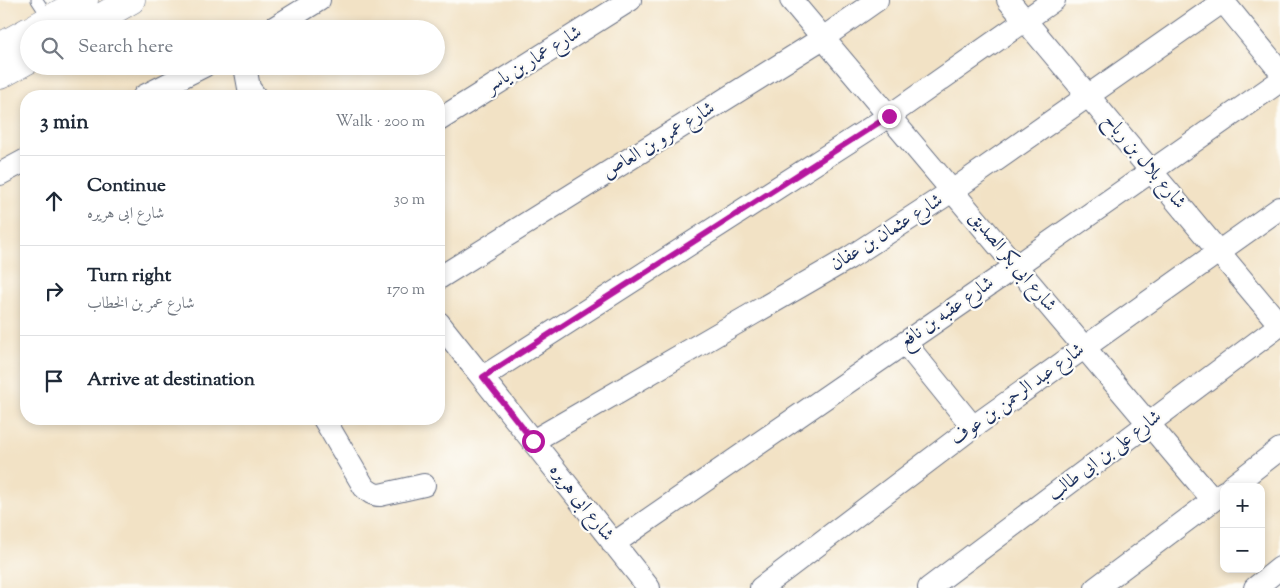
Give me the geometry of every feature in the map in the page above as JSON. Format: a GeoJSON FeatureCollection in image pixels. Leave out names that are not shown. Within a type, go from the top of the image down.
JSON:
{"type":"FeatureCollection","features":[{"type":"Feature","properties":{"kind":"street"},"geometry":{"type":"LineString","coordinates":[[44,20],[84,0]]}},
{"type":"Feature","properties":{"kind":"street"},"geometry":{"type":"LineString","coordinates":[[97,20],[131,0]]}},
{"type":"Feature","properties":{"kind":"street"},"geometry":{"type":"LineString","coordinates":[[287,20],[319,0]]}},
{"type":"Feature","properties":{"kind":"street","name":"شارع عمار بن ياسر"},"geometry":{"type":"LineString","coordinates":[[445,116],[630,0]]}},
{"type":"Feature","properties":{"kind":"street","name":"شارع ابى بكر الصديق"},"geometry":{"type":"LineString","coordinates":[[791,0],[1148,423],[1218,496]]}},
{"type":"Feature","properties":{"kind":"street","name":"شارع عمرو بن العاص"},"geometry":{"type":"LineString","coordinates":[[445,274],[823,38],[877,0]]}},
{"type":"Feature","properties":{"kind":"street","name":"شارع بلال بن رباح"},"geometry":{"type":"LineString","coordinates":[[1008,0],[1280,325]]}},
{"type":"Feature","properties":{"kind":"street"},"geometry":{"type":"LineString","coordinates":[[483,377],[889,116],[1054,0]]}},
{"type":"Feature","properties":{"kind":"street"},"geometry":{"type":"LineString","coordinates":[[1223,0],[1280,71]]}},
{"type":"Feature","properties":{"kind":"street","name":"شارع عثمان بن عفان"},"geometry":{"type":"LineString","coordinates":[[533,441],[850,258],[952,191],[1223,0]]}},
{"type":"Feature","properties":{"kind":"street"},"geometry":{"type":"LineString","coordinates":[[0,47],[20,34]]}},
{"type":"Feature","properties":{"kind":"street"},"geometry":{"type":"LineString","coordinates":[[0,75],[20,63]]}},
{"type":"Feature","properties":{"kind":"street"},"geometry":{"type":"LineString","coordinates":[[156,90],[186,75]]}},
{"type":"Feature","properties":{"kind":"street"},"geometry":{"type":"LineString","coordinates":[[247,75],[251,90]]}},
{"type":"Feature","properties":{"kind":"street","name":"شارع عقبه بن نافع"},"geometry":{"type":"LineString","coordinates":[[613,544],[1280,81]]}},
{"type":"Feature","properties":{"kind":"street"},"geometry":{"type":"LineString","coordinates":[[0,174],[20,163]]}},
{"type":"Feature","properties":{"kind":"street","name":"شارع عبد الرحمن بن عوف"},"geometry":{"type":"LineString","coordinates":[[761,588],[973,427],[1280,208]]}},
{"type":"Feature","properties":{"kind":"street","name":"شارع على بن ابى طالب"},"geometry":{"type":"LineString","coordinates":[[929,588],[1280,325]]}},
{"type":"Feature","properties":{"kind":"street","name":"شارع ابى هريره"},"geometry":{"type":"LineString","coordinates":[[445,330],[649,588]]}},
{"type":"Feature","properties":{"kind":"street"},"geometry":{"type":"LineString","coordinates":[[905,343],[973,427]]}},
{"type":"Feature","properties":{"kind":"street"},"geometry":{"type":"LineString","coordinates":[[328,425],[368,492],[380,496],[424,485]]}},
{"type":"Feature","properties":{"kind":"street"},"geometry":{"type":"LineString","coordinates":[[1235,483],[1280,449]]}},
{"type":"Feature","properties":{"kind":"street"},"geometry":{"type":"LineString","coordinates":[[1096,588],[1218,496]]}},
{"type":"Feature","properties":{"kind":"route"},"geometry":{"type":"LineString","coordinates":[[533,441],[483,377],[889,116]]}}]}
